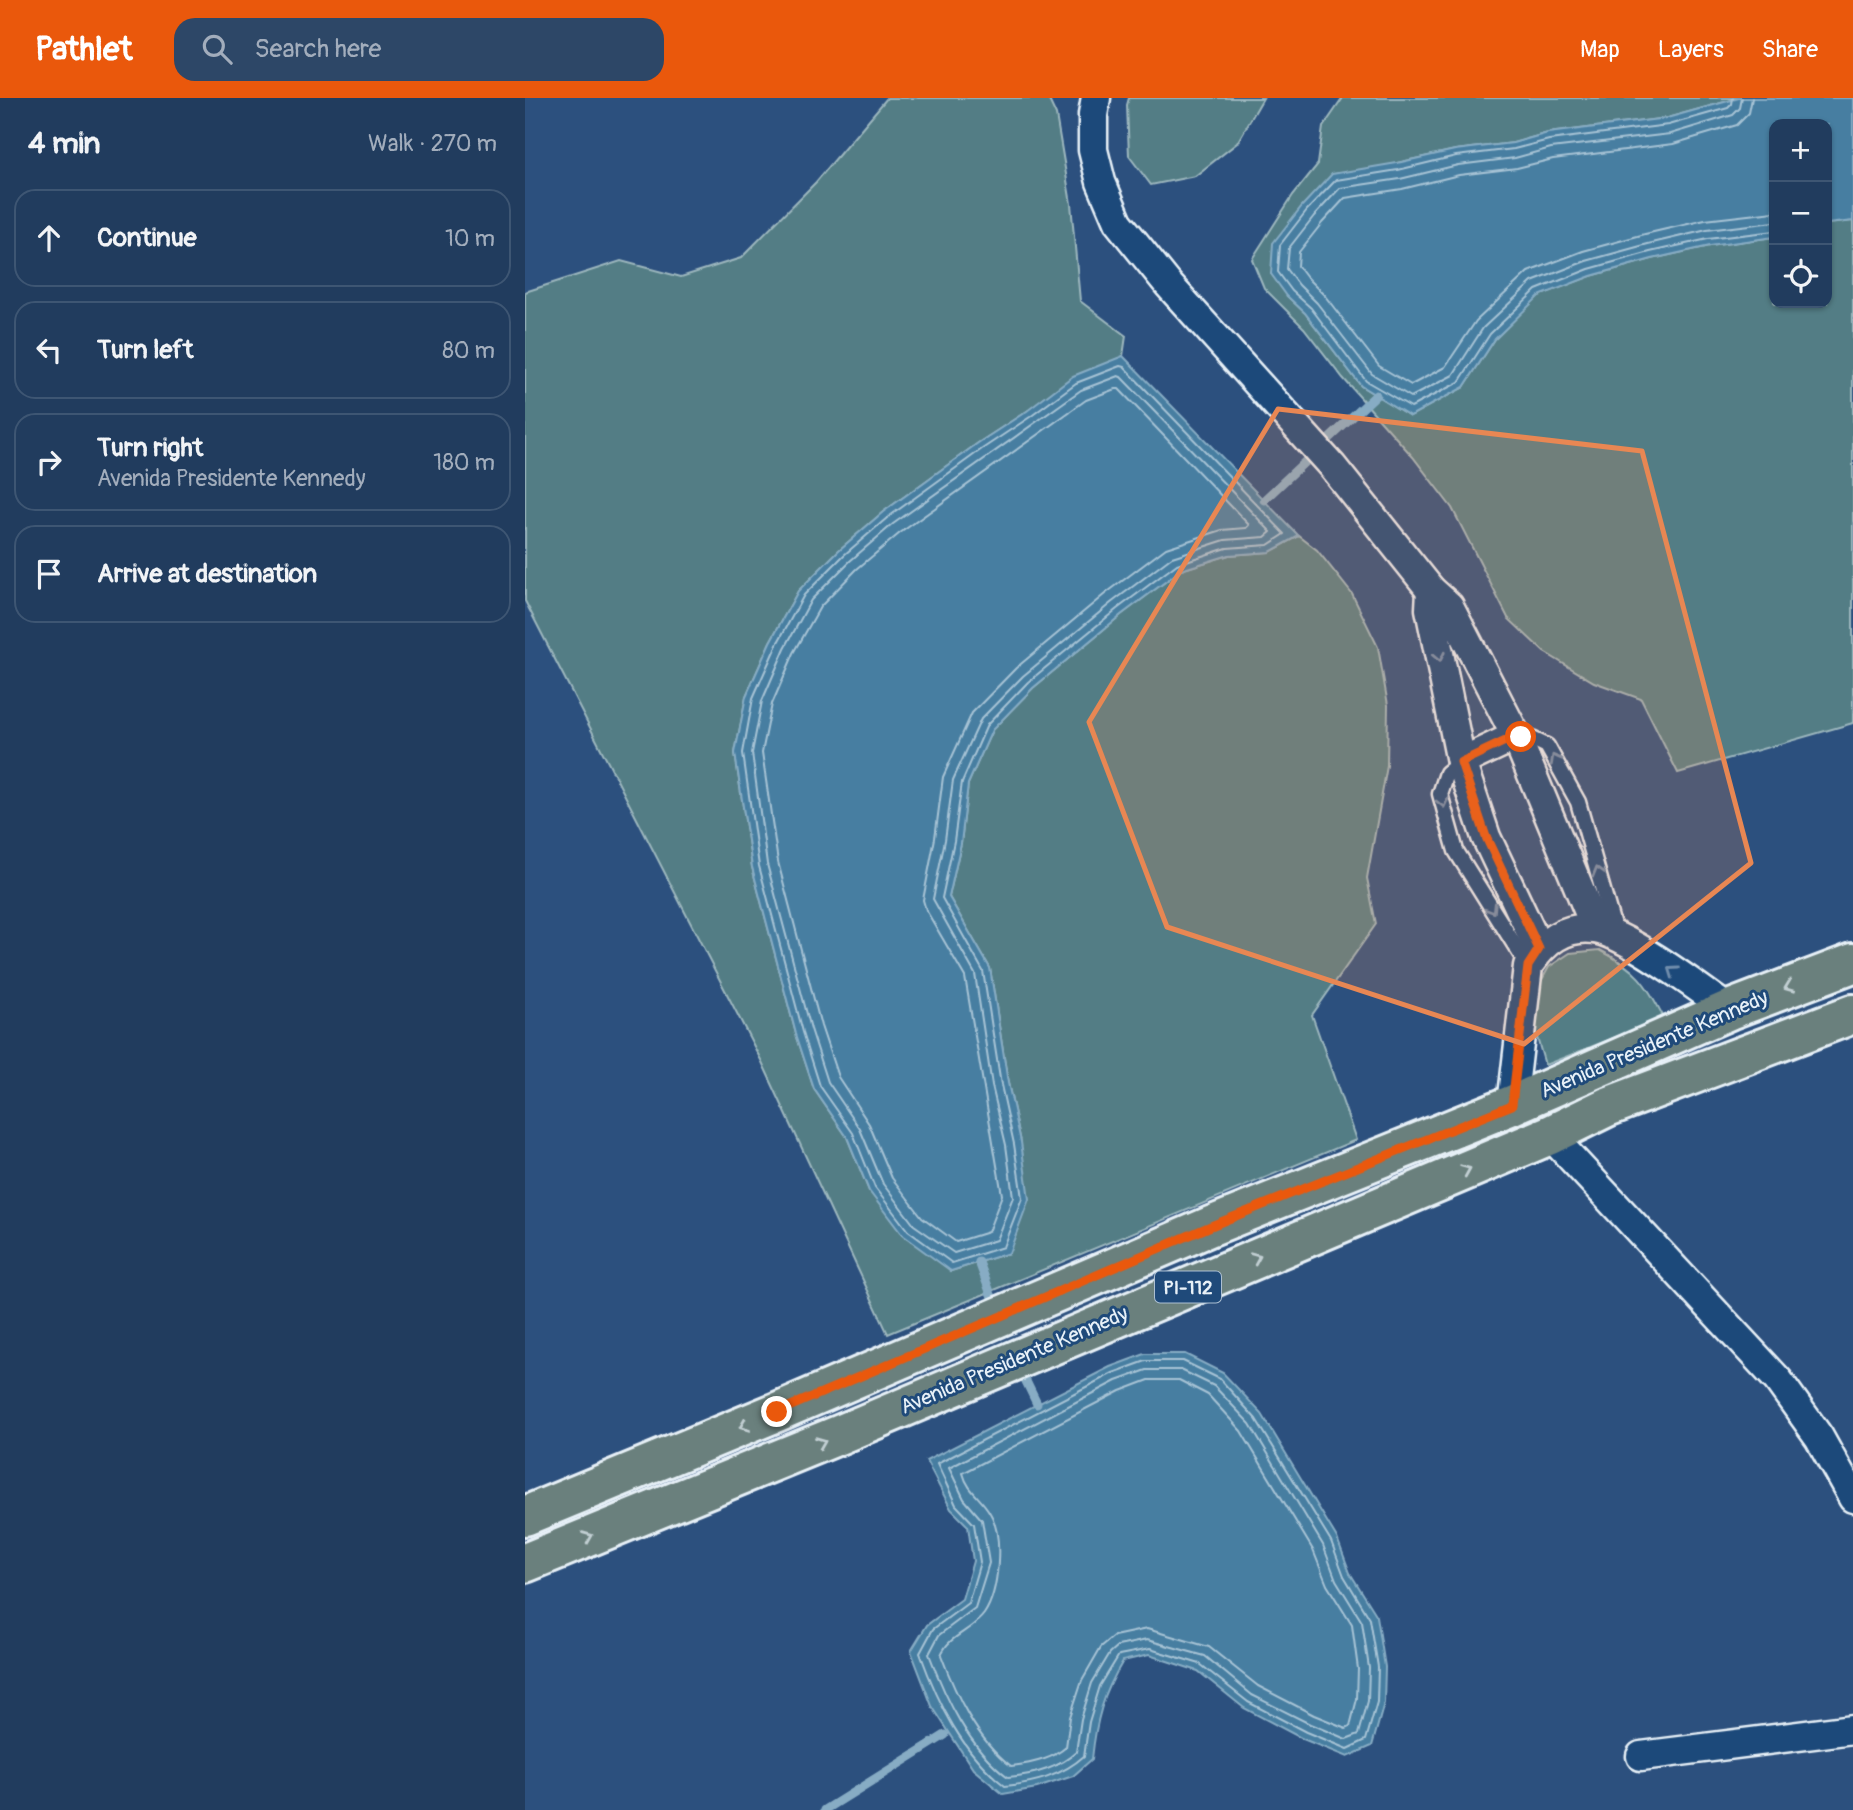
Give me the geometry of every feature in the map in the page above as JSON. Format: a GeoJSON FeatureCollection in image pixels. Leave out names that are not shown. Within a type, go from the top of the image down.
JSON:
{"type":"FeatureCollection","features":[{"type":"Feature","properties":{"kind":"main road","name":"Avenida Presidente Kennedy"},"geometry":{"type":"LineString","coordinates":[[525,1516],[777,1412],[1211,1226],[1512,1105],[1729,1010],[1853,963]]}},
{"type":"Feature","properties":{"kind":"main road","name":"Avenida Presidente Kennedy"},"geometry":{"type":"LineString","coordinates":[[525,1563],[841,1434],[1550,1135],[1607,1107],[1853,1014]]}},
{"type":"Feature","properties":{"kind":"street"},"geometry":{"type":"LineString","coordinates":[[1096,98],[1093,150],[1101,182],[1118,222],[1168,284],[1332,466],[1431,590],[1449,606],[1516,736],[1606,933]]}},
{"type":"Feature","properties":{"kind":"street"},"geometry":{"type":"LineString","coordinates":[[1431,590],[1430,608],[1461,762],[1486,837],[1534,957],[1512,1105]]}},
{"type":"Feature","properties":{"kind":"street"},"geometry":{"type":"LineString","coordinates":[[1461,762],[1516,736]]}},
{"type":"Feature","properties":{"kind":"street"},"geometry":{"type":"LineString","coordinates":[[1534,957],[1556,936],[1576,929],[1606,933],[1663,964],[1729,1010]]}},
{"type":"Feature","properties":{"kind":"street"},"geometry":{"type":"LineString","coordinates":[[1550,1135],[1778,1380],[1819,1437],[1853,1498]]}},
{"type":"Feature","properties":{"kind":"street"},"geometry":{"type":"LineString","coordinates":[[1641,1756],[1853,1729]]}},
{"type":"Feature","properties":{"kind":"highlighted area"},"geometry":{"type":"Polygon","coordinates":[[[1278,409],[1642,451],[1751,863],[1524,1044],[1167,927],[1089,722],[1278,409]]]}},
{"type":"Feature","properties":{"kind":"green space"},"geometry":{"type":"Polygon","coordinates":[[[887,98],[1048,98],[1056,115],[1071,204],[1080,301],[1126,336],[1123,356],[1027,411],[978,443],[883,512],[839,550],[798,591],[770,642],[746,696],[735,753],[752,867],[796,1034],[814,1089],[847,1137],[869,1191],[951,1271],[1009,1253],[1021,1142],[1008,1083],[990,968],[949,897],[961,843],[968,784],[992,730],[1033,688],[1121,615],[1181,570],[1229,555],[1270,552],[1299,536],[1317,550],[1352,594],[1378,647],[1388,705],[1387,766],[1367,878],[1376,924],[1312,1015],[1356,1140],[888,1334],[762,1062],[525,601],[525,292],[621,261],[681,277],[741,258],[816,182],[887,98]]]}},
{"type":"Feature","properties":{"kind":"green space"},"geometry":{"type":"Polygon","coordinates":[[[1129,98],[1263,98],[1237,143],[1195,176],[1151,185],[1129,156],[1129,98]]]}},
{"type":"Feature","properties":{"kind":"green space"},"geometry":{"type":"Polygon","coordinates":[[[1343,98],[1739,98],[1667,118],[1548,133],[1513,143],[1455,150],[1397,163],[1287,296],[1305,313],[1361,386],[1410,416],[1464,387],[1495,339],[1538,296],[1591,276],[1652,259],[1710,246],[1769,238],[1769,308],[1832,308],[1832,223],[1853,221],[1853,723],[1678,773],[1641,699],[1594,682],[1544,652],[1508,618],[1452,508],[1413,457],[1343,378],[1304,328],[1264,288],[1252,259],[1293,195],[1318,164],[1323,127],[1343,98]]]}},
{"type":"Feature","properties":{"kind":"green space"},"geometry":{"type":"Polygon","coordinates":[[[1600,950],[1639,978],[1664,1018],[1545,1065],[1533,1024],[1538,987],[1549,967],[1570,953],[1600,950]]]}},
{"type":"Feature","properties":{"kind":"water"},"geometry":{"type":"Polygon","coordinates":[[[1739,98],[1853,98],[1853,221],[1832,223],[1832,119],[1769,119],[1769,238],[1710,246],[1652,259],[1591,276],[1539,296],[1495,339],[1464,387],[1410,416],[1361,386],[1271,274],[1273,243],[1332,174],[1455,150],[1513,143],[1548,133],[1667,118],[1739,98]]]}},
{"type":"Feature","properties":{"kind":"water"},"geometry":{"type":"Polygon","coordinates":[[[1123,356],[1299,536],[1270,552],[1229,555],[1181,570],[1121,615],[1033,688],[992,730],[968,784],[961,843],[949,897],[990,968],[1029,1199],[1009,1253],[951,1271],[903,1236],[869,1191],[847,1137],[814,1089],[796,1034],[752,867],[735,753],[746,696],[770,642],[798,591],[839,550],[883,512],[978,443],[1073,376],[1123,356]]]}},
{"type":"Feature","properties":{"kind":"water"},"geometry":{"type":"Polygon","coordinates":[[[1145,1354],[1185,1354],[1223,1373],[1262,1414],[1337,1538],[1350,1573],[1377,1616],[1385,1667],[1384,1703],[1372,1746],[1347,1757],[1303,1739],[1244,1708],[1198,1671],[1149,1655],[1123,1661],[1116,1673],[1101,1708],[1092,1759],[1073,1776],[1037,1788],[1003,1794],[973,1769],[932,1706],[911,1651],[927,1625],[962,1599],[973,1561],[968,1526],[951,1509],[926,1461],[1110,1367],[1145,1354]]]}},
{"type":"Feature","properties":{"kind":"waterway"},"geometry":{"type":"LineString","coordinates":[[1264,500],[1376,395]]}},
{"type":"Feature","properties":{"kind":"waterway"},"geometry":{"type":"LineString","coordinates":[[979,1262],[993,1300]]}},
{"type":"Feature","properties":{"kind":"waterway"},"geometry":{"type":"LineString","coordinates":[[1022,1373],[1037,1404]]}},
{"type":"Feature","properties":{"kind":"waterway"},"geometry":{"type":"LineString","coordinates":[[825,1810],[945,1735]]}},
{"type":"Feature","properties":{"kind":"route"},"geometry":{"type":"LineString","coordinates":[[777,1412],[1211,1226],[1512,1105],[1528,966],[1539,949],[1486,837],[1461,762],[1516,736],[1521,737]]}}]}
